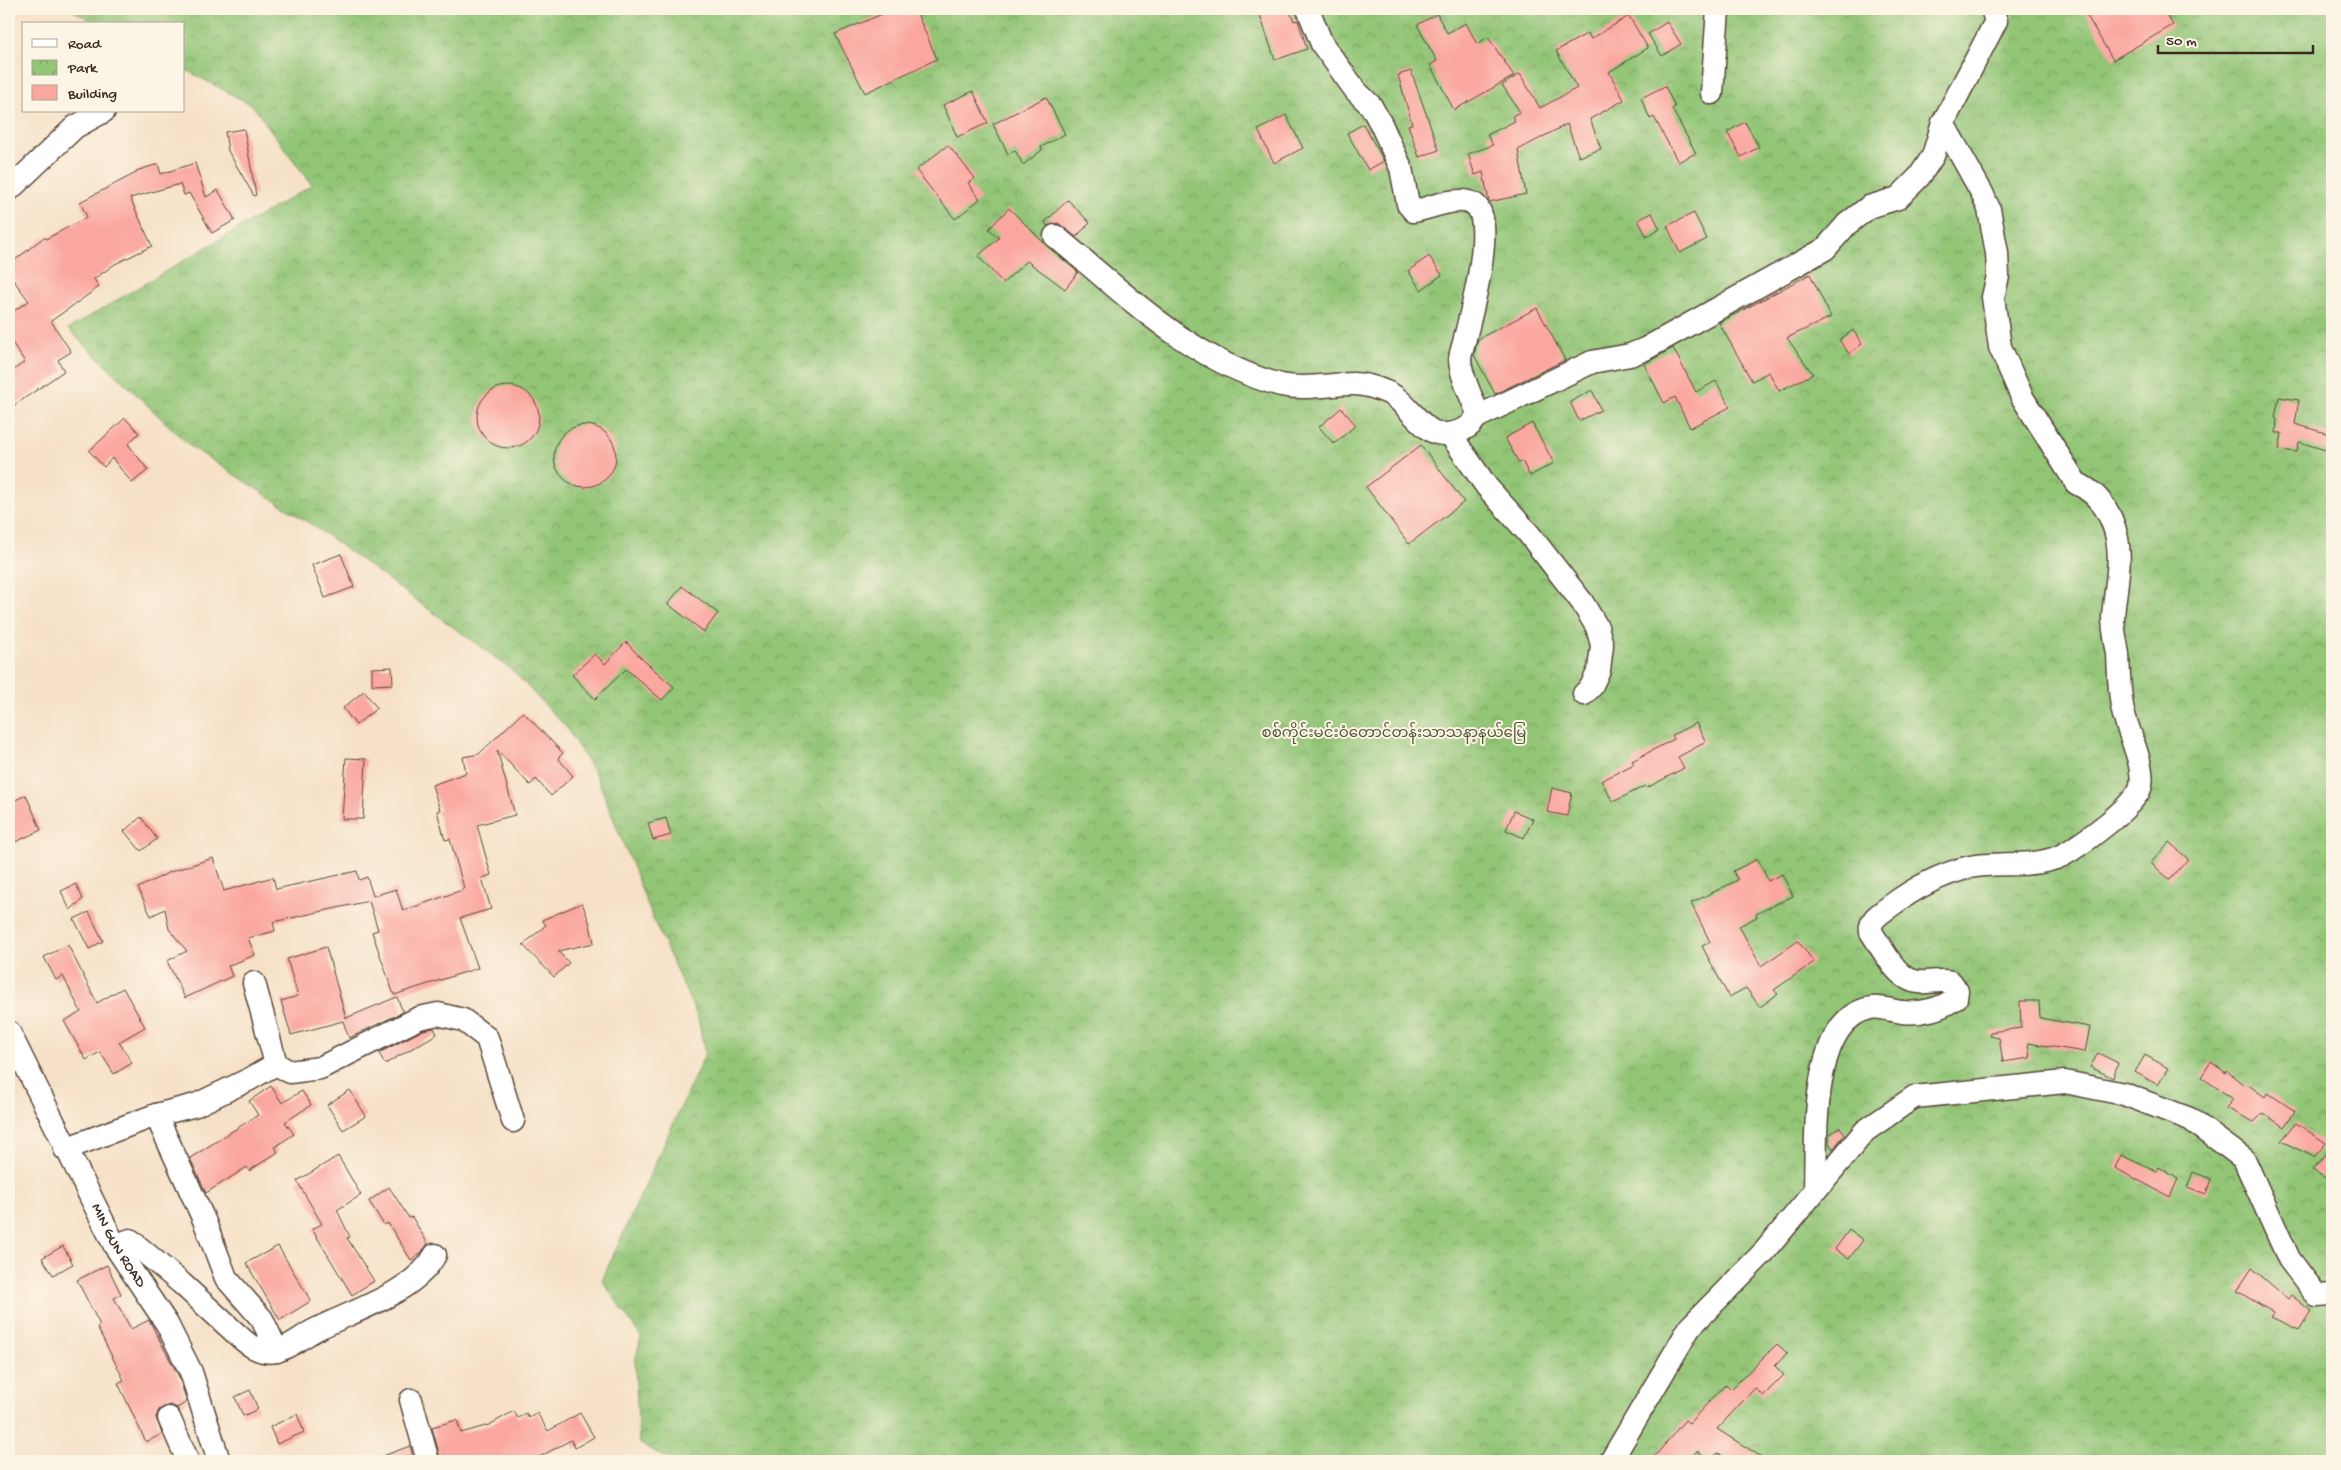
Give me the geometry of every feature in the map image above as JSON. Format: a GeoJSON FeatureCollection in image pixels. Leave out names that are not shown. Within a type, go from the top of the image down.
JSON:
{"type":"FeatureCollection","features":[{"type":"Feature","properties":{"kind":"street"},"geometry":{"type":"LineString","coordinates":[[1308,9],[1322,44],[1356,91],[1372,106],[1401,168],[1408,204],[1414,211],[1456,201],[1473,204],[1478,208],[1484,226],[1483,246],[1460,362],[1477,411],[1477,417]]}},
{"type":"Feature","properties":{"kind":"street"},"geometry":{"type":"LineString","coordinates":[[1712,93],[1718,9]]}},
{"type":"Feature","properties":{"kind":"street"},"geometry":{"type":"LineString","coordinates":[[1055,236],[1132,302],[1212,357],[1282,385],[1306,387],[1355,384],[1389,392],[1433,431],[1450,434],[1472,423],[1477,417],[1592,362],[1630,355],[1645,349],[1825,249],[1847,224],[1869,207],[1898,198],[1919,177],[1933,156],[1943,123],[1996,20],[1992,9]]}},
{"type":"Feature","properties":{"kind":"street"},"geometry":{"type":"LineString","coordinates":[[9,190],[75,127],[102,112]]}},
{"type":"Feature","properties":{"kind":"street"},"geometry":{"type":"LineString","coordinates":[[1815,1190],[1819,1093],[1828,1051],[1838,1033],[1849,1020],[1861,1011],[1872,1008],[1903,1012],[1924,1011],[1938,1008],[1956,998],[1957,992],[1951,982],[1945,980],[1920,982],[1908,980],[1901,974],[1871,932],[1870,926],[1873,919],[1906,894],[1956,872],[1972,867],[2054,859],[2070,851],[2129,804],[2139,790],[2142,780],[2138,759],[2123,710],[2113,617],[2120,560],[2116,528],[2101,500],[2090,489],[2076,483],[2022,397],[2000,348],[1993,297],[1998,276],[1997,253],[1989,209],[1982,192],[1943,123]]}},
{"type":"Feature","properties":{"kind":"street"},"geometry":{"type":"LineString","coordinates":[[1450,434],[1487,487],[1529,534],[1576,595],[1597,627],[1602,645],[1599,670],[1591,687],[1584,694]]}},
{"type":"Feature","properties":{"kind":"street"},"geometry":{"type":"LineString","coordinates":[[254,983],[276,1064],[290,1072],[320,1068],[419,1018],[438,1014],[463,1020],[487,1038],[513,1121]]}},
{"type":"Feature","properties":{"kind":"street","name":"MIN GUN ROAD"},"geometry":{"type":"LineString","coordinates":[[9,1032],[115,1246],[167,1324],[191,1372],[219,1461]]}},
{"type":"Feature","properties":{"kind":"street"},"geometry":{"type":"LineString","coordinates":[[66,1149],[156,1115],[196,1105],[276,1064]]}},
{"type":"Feature","properties":{"kind":"street"},"geometry":{"type":"LineString","coordinates":[[1611,1461],[1690,1327],[1764,1252],[1866,1131],[1914,1097],[2065,1082],[2124,1094],[2190,1120],[2244,1159],[2289,1259],[2317,1296],[2332,1295]]}},
{"type":"Feature","properties":{"kind":"street"},"geometry":{"type":"LineString","coordinates":[[156,1115],[204,1220],[226,1278],[262,1319],[277,1351]]}},
{"type":"Feature","properties":{"kind":"street"},"geometry":{"type":"LineString","coordinates":[[115,1246],[130,1240],[145,1251],[251,1347],[277,1351],[315,1330],[384,1299],[422,1272],[435,1256]]}},
{"type":"Feature","properties":{"kind":"street"},"geometry":{"type":"LineString","coordinates":[[412,1400],[428,1461]]}},
{"type":"Feature","properties":{"kind":"street"},"geometry":{"type":"LineString","coordinates":[[169,1418],[188,1461]]}},
{"type":"Feature","properties":{"kind":"green space","name":"စစ်ကိုင်းမင်းဝံတောင်တန်းသာသနာ့နယ်မြေ"},"geometry":{"type":"Polygon","coordinates":[[[70,9],[2332,9],[2332,1461],[672,1461],[639,1443],[635,1362],[641,1337],[602,1280],[705,1054],[698,1018],[654,921],[597,777],[566,727],[511,669],[314,526],[190,446],[68,329],[312,185],[252,105],[185,70],[185,22],[94,22],[70,9]]]}},
{"type":"Feature","properties":{"kind":"building"},"geometry":{"type":"Polygon","coordinates":[[[894,9],[915,9],[937,59],[865,93],[835,34],[894,9]]]}},
{"type":"Feature","properties":{"kind":"building"},"geometry":{"type":"Polygon","coordinates":[[[1258,9],[1289,9],[1294,21],[1298,20],[1307,49],[1275,60],[1258,9]]]}},
{"type":"Feature","properties":{"kind":"building"},"geometry":{"type":"Polygon","coordinates":[[[2083,9],[2163,9],[2173,25],[2113,60],[2083,9]]]}},
{"type":"Feature","properties":{"kind":"building"},"geometry":{"type":"Polygon","coordinates":[[[1437,14],[1447,33],[1466,23],[1477,44],[1488,37],[1514,76],[1454,110],[1430,65],[1437,61],[1417,25],[1437,14]]]}},
{"type":"Feature","properties":{"kind":"building"},"geometry":{"type":"Polygon","coordinates":[[[1629,16],[1648,48],[1609,72],[1624,100],[1590,119],[1601,149],[1579,157],[1567,124],[1518,150],[1526,194],[1489,202],[1483,172],[1475,175],[1468,154],[1493,145],[1487,135],[1515,121],[1512,116],[1520,112],[1502,85],[1520,74],[1540,108],[1577,88],[1556,51],[1588,33],[1591,39],[1629,16]]]}},
{"type":"Feature","properties":{"kind":"building"},"geometry":{"type":"Polygon","coordinates":[[[1667,22],[1681,44],[1662,56],[1648,34],[1667,22]]]}},
{"type":"Feature","properties":{"kind":"building"},"geometry":{"type":"Polygon","coordinates":[[[1411,71],[1439,150],[1419,157],[1408,125],[1412,124],[1398,75],[1411,71]]]}},
{"type":"Feature","properties":{"kind":"building"},"geometry":{"type":"Polygon","coordinates":[[[1665,86],[1675,107],[1672,109],[1696,153],[1678,162],[1654,117],[1650,119],[1641,98],[1665,86]]]}},
{"type":"Feature","properties":{"kind":"building"},"geometry":{"type":"Polygon","coordinates":[[[973,91],[988,123],[957,137],[943,105],[973,91]]]}},
{"type":"Feature","properties":{"kind":"building"},"geometry":{"type":"Polygon","coordinates":[[[1046,97],[1065,134],[1041,147],[1042,150],[1023,165],[1015,150],[1008,154],[993,124],[1046,97]]]}},
{"type":"Feature","properties":{"kind":"building"},"geometry":{"type":"Polygon","coordinates":[[[1286,115],[1303,148],[1274,163],[1258,130],[1286,115]]]}},
{"type":"Feature","properties":{"kind":"building"},"geometry":{"type":"Polygon","coordinates":[[[1745,122],[1759,147],[1741,157],[1727,132],[1745,122]]]}},
{"type":"Feature","properties":{"kind":"building"},"geometry":{"type":"Polygon","coordinates":[[[1363,124],[1384,161],[1368,170],[1347,133],[1363,124]]]}},
{"type":"Feature","properties":{"kind":"building"},"geometry":{"type":"Polygon","coordinates":[[[244,129],[256,195],[254,196],[228,151],[225,132],[244,129]]]}},
{"type":"Feature","properties":{"kind":"building"},"geometry":{"type":"Polygon","coordinates":[[[948,145],[975,178],[968,183],[980,199],[955,219],[916,170],[948,145]]]}},
{"type":"Feature","properties":{"kind":"building"},"geometry":{"type":"Polygon","coordinates":[[[195,163],[206,197],[218,190],[235,220],[212,233],[189,193],[184,195],[180,184],[130,198],[152,246],[115,264],[94,279],[99,287],[51,321],[71,352],[58,360],[64,371],[9,409],[9,373],[25,362],[9,338],[9,314],[29,301],[9,274],[9,265],[44,237],[46,239],[87,217],[80,202],[136,173],[136,171],[158,164],[161,174],[195,163]]]}},
{"type":"Feature","properties":{"kind":"building"},"geometry":{"type":"Polygon","coordinates":[[[1068,200],[1090,223],[1076,237],[1058,223],[1047,226],[1045,222],[1068,200]]]}},
{"type":"Feature","properties":{"kind":"building"},"geometry":{"type":"Polygon","coordinates":[[[1009,208],[1047,246],[1078,272],[1065,289],[1027,261],[1003,283],[978,256],[999,238],[989,229],[1009,208]]]}},
{"type":"Feature","properties":{"kind":"building"},"geometry":{"type":"Polygon","coordinates":[[[1652,213],[1660,229],[1647,237],[1638,220],[1652,213]]]}},
{"type":"Feature","properties":{"kind":"building"},"geometry":{"type":"Polygon","coordinates":[[[1694,213],[1707,239],[1680,253],[1667,226],[1694,213]]]}},
{"type":"Feature","properties":{"kind":"building"},"geometry":{"type":"Polygon","coordinates":[[[1429,256],[1442,275],[1421,290],[1408,271],[1429,256]]]}},
{"type":"Feature","properties":{"kind":"building"},"geometry":{"type":"Polygon","coordinates":[[[1810,274],[1831,317],[1787,338],[1813,374],[1779,391],[1769,372],[1752,381],[1719,323],[1810,274]]]}},
{"type":"Feature","properties":{"kind":"building"},"geometry":{"type":"Polygon","coordinates":[[[1537,308],[1565,360],[1495,394],[1474,355],[1478,339],[1537,308]]]}},
{"type":"Feature","properties":{"kind":"building"},"geometry":{"type":"Polygon","coordinates":[[[1853,330],[1862,344],[1849,354],[1839,340],[1853,330]]]}},
{"type":"Feature","properties":{"kind":"building"},"geometry":{"type":"Polygon","coordinates":[[[1673,348],[1696,392],[1716,381],[1730,407],[1690,428],[1675,397],[1664,403],[1644,364],[1673,348]]]}},
{"type":"Feature","properties":{"kind":"building"},"geometry":{"type":"Polygon","coordinates":[[[502,386],[514,386],[530,395],[537,405],[539,417],[537,429],[530,439],[514,448],[502,448],[491,443],[482,434],[477,423],[477,411],[482,400],[491,391],[502,386]]]}},
{"type":"Feature","properties":{"kind":"building"},"geometry":{"type":"Polygon","coordinates":[[[1592,390],[1601,410],[1579,421],[1570,402],[1592,390]]]}},
{"type":"Feature","properties":{"kind":"building"},"geometry":{"type":"Polygon","coordinates":[[[2279,397],[2299,400],[2295,424],[2332,435],[2329,451],[2299,442],[2297,452],[2279,450],[2282,433],[2276,433],[2277,419],[2275,418],[2279,397]]]}},
{"type":"Feature","properties":{"kind":"building"},"geometry":{"type":"Polygon","coordinates":[[[1341,408],[1356,425],[1334,444],[1319,427],[1341,408]]]}},
{"type":"Feature","properties":{"kind":"building"},"geometry":{"type":"Polygon","coordinates":[[[125,418],[139,433],[128,444],[148,470],[132,483],[112,458],[104,467],[89,451],[125,418]]]}},
{"type":"Feature","properties":{"kind":"building"},"geometry":{"type":"Polygon","coordinates":[[[1532,423],[1554,463],[1530,476],[1522,461],[1519,463],[1505,438],[1532,423]]]}},
{"type":"Feature","properties":{"kind":"building"},"geometry":{"type":"Polygon","coordinates":[[[579,425],[591,425],[607,434],[614,444],[616,456],[614,468],[607,478],[591,487],[579,487],[568,482],[559,473],[554,462],[554,450],[559,439],[568,430],[579,425]]]}},
{"type":"Feature","properties":{"kind":"building"},"geometry":{"type":"Polygon","coordinates":[[[1421,445],[1464,502],[1409,544],[1366,487],[1421,445]]]}},
{"type":"Feature","properties":{"kind":"building"},"geometry":{"type":"Polygon","coordinates":[[[341,554],[354,587],[325,598],[312,565],[341,554]]]}},
{"type":"Feature","properties":{"kind":"building"},"geometry":{"type":"Polygon","coordinates":[[[682,586],[718,613],[704,632],[668,604],[682,586]]]}},
{"type":"Feature","properties":{"kind":"building"},"geometry":{"type":"Polygon","coordinates":[[[626,642],[674,687],[662,700],[626,669],[595,699],[572,675],[595,654],[605,664],[626,642]]]}},
{"type":"Feature","properties":{"kind":"building"},"geometry":{"type":"Polygon","coordinates":[[[392,667],[393,684],[372,685],[372,668],[392,667]]]}},
{"type":"Feature","properties":{"kind":"building"},"geometry":{"type":"Polygon","coordinates":[[[364,691],[377,708],[356,725],[343,708],[364,691]]]}},
{"type":"Feature","properties":{"kind":"building"},"geometry":{"type":"Polygon","coordinates":[[[523,712],[563,753],[558,758],[573,776],[551,796],[536,779],[530,785],[497,750],[515,815],[477,825],[491,875],[482,878],[491,909],[460,918],[478,968],[394,995],[372,932],[378,930],[369,901],[273,922],[275,931],[248,938],[255,955],[228,966],[232,976],[185,998],[167,961],[187,951],[169,929],[165,909],[151,916],[138,888],[170,872],[213,858],[224,891],[273,877],[276,889],[357,871],[359,880],[367,877],[373,896],[396,889],[403,911],[462,890],[464,888],[450,839],[445,840],[437,811],[440,810],[432,785],[466,773],[463,757],[479,754],[523,712]]]}},
{"type":"Feature","properties":{"kind":"building"},"geometry":{"type":"Polygon","coordinates":[[[1696,723],[1706,742],[1678,757],[1684,768],[1647,788],[1645,786],[1613,802],[1601,781],[1634,764],[1632,761],[1674,739],[1672,735],[1696,723]]]}},
{"type":"Feature","properties":{"kind":"building"},"geometry":{"type":"Polygon","coordinates":[[[346,758],[366,759],[363,819],[342,819],[346,758]]]}},
{"type":"Feature","properties":{"kind":"building"},"geometry":{"type":"Polygon","coordinates":[[[1552,788],[1572,793],[1567,816],[1547,812],[1552,788]]]}},
{"type":"Feature","properties":{"kind":"building"},"geometry":{"type":"Polygon","coordinates":[[[26,795],[41,830],[9,845],[9,803],[26,795]]]}},
{"type":"Feature","properties":{"kind":"building"},"geometry":{"type":"Polygon","coordinates":[[[1514,811],[1533,819],[1524,838],[1506,830],[1514,811]]]}},
{"type":"Feature","properties":{"kind":"building"},"geometry":{"type":"Polygon","coordinates":[[[141,817],[157,839],[141,851],[124,831],[141,817]]]}},
{"type":"Feature","properties":{"kind":"building"},"geometry":{"type":"Polygon","coordinates":[[[666,818],[671,835],[653,840],[648,823],[666,818]]]}},
{"type":"Feature","properties":{"kind":"building"},"geometry":{"type":"Polygon","coordinates":[[[2169,842],[2188,859],[2170,880],[2151,863],[2169,842]]]}},
{"type":"Feature","properties":{"kind":"building"},"geometry":{"type":"Polygon","coordinates":[[[1758,859],[1768,881],[1782,874],[1793,896],[1756,914],[1757,917],[1739,926],[1761,966],[1798,941],[1814,962],[1774,990],[1778,994],[1760,1007],[1746,988],[1729,997],[1702,946],[1710,942],[1691,903],[1738,880],[1733,871],[1758,859]]]}},
{"type":"Feature","properties":{"kind":"building"},"geometry":{"type":"Polygon","coordinates":[[[76,884],[83,899],[70,910],[61,891],[76,884]]]}},
{"type":"Feature","properties":{"kind":"building"},"geometry":{"type":"Polygon","coordinates":[[[582,903],[589,921],[594,943],[558,951],[569,963],[554,977],[523,945],[546,925],[542,920],[582,903]]]}},
{"type":"Feature","properties":{"kind":"building"},"geometry":{"type":"Polygon","coordinates":[[[89,912],[103,941],[89,949],[74,919],[89,912]]]}},
{"type":"Feature","properties":{"kind":"building"},"geometry":{"type":"Polygon","coordinates":[[[68,945],[97,1003],[123,988],[145,1027],[119,1042],[132,1063],[114,1074],[100,1052],[86,1060],[64,1021],[81,1012],[63,976],[56,980],[44,957],[68,945]]]}},
{"type":"Feature","properties":{"kind":"building"},"geometry":{"type":"Polygon","coordinates":[[[326,947],[346,1018],[397,997],[403,1012],[349,1038],[343,1021],[291,1035],[281,1001],[298,996],[287,959],[326,947]]]}},
{"type":"Feature","properties":{"kind":"building"},"geometry":{"type":"Polygon","coordinates":[[[2020,1001],[2039,1001],[2040,1018],[2090,1027],[2085,1052],[2028,1043],[2030,1058],[2003,1062],[1999,1038],[1990,1036],[1990,1032],[2021,1028],[2020,1001]]]}},
{"type":"Feature","properties":{"kind":"building"},"geometry":{"type":"Polygon","coordinates":[[[434,1028],[437,1034],[385,1064],[379,1053],[423,1030],[434,1028]]]}},
{"type":"Feature","properties":{"kind":"building"},"geometry":{"type":"Polygon","coordinates":[[[2098,1053],[2118,1063],[2113,1078],[2090,1067],[2098,1053]]]}},
{"type":"Feature","properties":{"kind":"building"},"geometry":{"type":"Polygon","coordinates":[[[2145,1055],[2168,1068],[2158,1085],[2135,1072],[2145,1055]]]}},
{"type":"Feature","properties":{"kind":"building"},"geometry":{"type":"Polygon","coordinates":[[[2211,1062],[2226,1073],[2227,1071],[2245,1086],[2247,1084],[2265,1097],[2268,1093],[2295,1111],[2284,1127],[2263,1113],[2254,1122],[2226,1108],[2233,1099],[2201,1077],[2211,1062]]]}},
{"type":"Feature","properties":{"kind":"building"},"geometry":{"type":"Polygon","coordinates":[[[271,1086],[282,1103],[302,1091],[311,1105],[285,1122],[294,1134],[275,1147],[278,1152],[249,1171],[247,1167],[206,1193],[190,1158],[258,1115],[249,1101],[271,1086]]]}},
{"type":"Feature","properties":{"kind":"building"},"geometry":{"type":"Polygon","coordinates":[[[350,1090],[366,1116],[343,1130],[327,1105],[350,1090]]]}},
{"type":"Feature","properties":{"kind":"building"},"geometry":{"type":"Polygon","coordinates":[[[2296,1123],[2326,1143],[2314,1157],[2281,1141],[2296,1123]]]}},
{"type":"Feature","properties":{"kind":"building"},"geometry":{"type":"Polygon","coordinates":[[[1840,1127],[1845,1134],[1833,1149],[1829,1143],[1829,1135],[1840,1127]]]}},
{"type":"Feature","properties":{"kind":"building"},"geometry":{"type":"Polygon","coordinates":[[[2332,1146],[2332,1182],[2312,1170],[2332,1146]]]}},
{"type":"Feature","properties":{"kind":"building"},"geometry":{"type":"Polygon","coordinates":[[[2121,1155],[2157,1172],[2159,1167],[2178,1179],[2170,1197],[2115,1168],[2121,1155]]]}},
{"type":"Feature","properties":{"kind":"building"},"geometry":{"type":"Polygon","coordinates":[[[338,1156],[361,1195],[337,1210],[350,1237],[347,1238],[374,1281],[352,1295],[312,1229],[322,1224],[297,1181],[338,1156]]]}},
{"type":"Feature","properties":{"kind":"building"},"geometry":{"type":"Polygon","coordinates":[[[2193,1172],[2211,1179],[2206,1194],[2187,1187],[2193,1172]]]}},
{"type":"Feature","properties":{"kind":"building"},"geometry":{"type":"Polygon","coordinates":[[[389,1187],[409,1218],[412,1217],[428,1244],[419,1255],[411,1260],[388,1223],[384,1225],[369,1201],[389,1187]]]}},
{"type":"Feature","properties":{"kind":"building"},"geometry":{"type":"Polygon","coordinates":[[[1849,1230],[1863,1240],[1849,1259],[1835,1249],[1849,1230]]]}},
{"type":"Feature","properties":{"kind":"building"},"geometry":{"type":"Polygon","coordinates":[[[63,1246],[73,1264],[53,1275],[42,1258],[63,1246]]]}},
{"type":"Feature","properties":{"kind":"building"},"geometry":{"type":"Polygon","coordinates":[[[278,1246],[311,1301],[280,1320],[246,1263],[278,1246]]]}},
{"type":"Feature","properties":{"kind":"building"},"geometry":{"type":"Polygon","coordinates":[[[107,1265],[121,1294],[114,1298],[131,1329],[149,1320],[179,1377],[187,1402],[177,1408],[170,1405],[159,1410],[156,1417],[162,1434],[146,1442],[118,1383],[124,1380],[97,1327],[100,1325],[77,1280],[107,1265]]]}},
{"type":"Feature","properties":{"kind":"building"},"geometry":{"type":"Polygon","coordinates":[[[2252,1268],[2288,1299],[2291,1295],[2311,1311],[2299,1330],[2271,1317],[2274,1313],[2237,1291],[2252,1268]]]}},
{"type":"Feature","properties":{"kind":"building"},"geometry":{"type":"Polygon","coordinates":[[[1777,1344],[1787,1353],[1775,1366],[1784,1375],[1763,1396],[1755,1388],[1717,1429],[1768,1461],[1731,1461],[1718,1453],[1709,1461],[1697,1451],[1688,1461],[1651,1461],[1685,1420],[1689,1423],[1726,1384],[1731,1389],[1777,1344]]]}},
{"type":"Feature","properties":{"kind":"building"},"geometry":{"type":"Polygon","coordinates":[[[250,1390],[258,1409],[243,1416],[235,1397],[250,1390]]]}},
{"type":"Feature","properties":{"kind":"building"},"geometry":{"type":"Polygon","coordinates":[[[514,1411],[518,1418],[526,1413],[529,1418],[537,1413],[548,1431],[580,1413],[594,1437],[575,1448],[571,1440],[532,1461],[441,1461],[432,1427],[457,1420],[461,1433],[489,1425],[514,1411]]]}},
{"type":"Feature","properties":{"kind":"building"},"geometry":{"type":"Polygon","coordinates":[[[297,1414],[304,1432],[277,1444],[270,1427],[297,1414]]]}},
{"type":"Feature","properties":{"kind":"building"},"geometry":{"type":"Polygon","coordinates":[[[410,1446],[414,1461],[375,1461],[375,1459],[410,1446]]]}}]}
